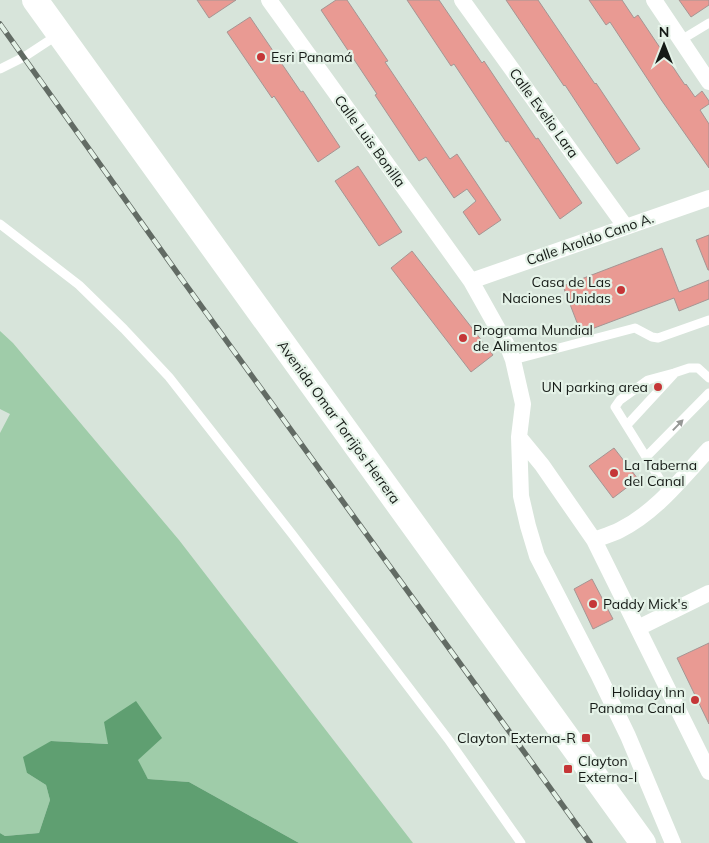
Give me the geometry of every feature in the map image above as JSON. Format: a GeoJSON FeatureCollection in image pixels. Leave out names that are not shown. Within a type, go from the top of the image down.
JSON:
{"type":"FeatureCollection","features":[{"type":"Feature","properties":{"kind":"main road","name":"Avenida Omar Torrijos Herrera"},"geometry":{"type":"LineString","coordinates":[[35,0],[643,843]]}},
{"type":"Feature","properties":{"kind":"street","name":"Calle Luis Bonilla"},"geometry":{"type":"LineString","coordinates":[[269,0],[471,281],[508,346],[523,404],[519,437],[521,496],[528,526],[538,556],[628,736],[673,843]]}},
{"type":"Feature","properties":{"kind":"street","name":"Calle Evelio Lara"},"geometry":{"type":"LineString","coordinates":[[462,0],[625,226]]}},
{"type":"Feature","properties":{"kind":"street"},"geometry":{"type":"LineString","coordinates":[[654,0],[709,82]]}},
{"type":"Feature","properties":{"kind":"street","name":"Calle Aroldo Cano A."},"geometry":{"type":"LineString","coordinates":[[471,281],[709,198]]}},
{"type":"Feature","properties":{"kind":"street"},"geometry":{"type":"LineString","coordinates":[[519,437],[542,465],[594,540],[709,772]]}},
{"type":"Feature","properties":{"kind":"street"},"geometry":{"type":"LineString","coordinates":[[594,540],[619,530],[645,514],[707,455]]}},
{"type":"Feature","properties":{"kind":"street"},"geometry":{"type":"LineString","coordinates":[[638,628],[709,593]]}},
{"type":"Feature","properties":{"kind":"lane"},"geometry":{"type":"LineString","coordinates":[[681,40],[709,23]]}},
{"type":"Feature","properties":{"kind":"lane"},"geometry":{"type":"LineString","coordinates":[[1,68],[24,58],[59,34]]}},
{"type":"Feature","properties":{"kind":"lane"},"geometry":{"type":"LineString","coordinates":[[0,224],[79,285],[124,329],[168,377],[292,534],[448,739],[521,843]]}},
{"type":"Feature","properties":{"kind":"lane"},"geometry":{"type":"LineString","coordinates":[[513,360],[635,328],[658,338],[709,320]]}},
{"type":"Feature","properties":{"kind":"lane"},"geometry":{"type":"LineString","coordinates":[[668,494],[615,406],[620,400],[648,380],[689,368],[698,368],[709,378]]}},
{"type":"Feature","properties":{"kind":"lane"},"geometry":{"type":"LineString","coordinates":[[627,425],[674,373]]}},
{"type":"Feature","properties":{"kind":"lane"},"geometry":{"type":"LineString","coordinates":[[646,457],[709,393]]}},
{"type":"Feature","properties":{"kind":"shaded area"},"geometry":{"type":"Polygon","coordinates":[[[0,331],[13,343],[179,540],[413,843],[299,843],[189,782],[148,779],[137,760],[109,744],[51,741],[27,773],[46,785],[50,800],[39,833],[5,836],[0,833],[0,433],[10,414],[0,409],[0,331]]]}},
{"type":"Feature","properties":{"kind":"shaded area"},"geometry":{"type":"Polygon","coordinates":[[[136,701],[162,738],[138,760],[148,779],[189,782],[299,843],[0,843],[0,833],[5,836],[39,833],[50,800],[46,785],[27,773],[23,757],[51,741],[108,744],[104,722],[136,701]]]}},
{"type":"Feature","properties":{"kind":"building"},"geometry":{"type":"Polygon","coordinates":[[[197,0],[236,0],[209,18],[197,0]]]}},
{"type":"Feature","properties":{"kind":"building"},"geometry":{"type":"Polygon","coordinates":[[[336,0],[347,0],[388,61],[385,62],[450,159],[457,154],[501,220],[479,235],[463,212],[476,201],[467,189],[454,198],[426,157],[419,161],[321,10],[336,0]]]}},
{"type":"Feature","properties":{"kind":"building"},"geometry":{"type":"Polygon","coordinates":[[[407,0],[439,0],[482,63],[484,61],[536,139],[538,138],[582,203],[560,219],[508,141],[506,142],[454,64],[451,66],[407,0]]]}},
{"type":"Feature","properties":{"kind":"building"},"geometry":{"type":"Polygon","coordinates":[[[506,0],[538,0],[640,149],[617,164],[506,0]]]}},
{"type":"Feature","properties":{"kind":"building"},"geometry":{"type":"Polygon","coordinates":[[[589,0],[622,0],[634,18],[638,15],[695,97],[702,91],[709,101],[709,104],[700,110],[709,124],[709,168],[610,22],[606,25],[589,0]]]}},
{"type":"Feature","properties":{"kind":"building"},"geometry":{"type":"Polygon","coordinates":[[[679,0],[709,0],[709,5],[691,17],[679,0]]]}},
{"type":"Feature","properties":{"kind":"building"},"geometry":{"type":"Polygon","coordinates":[[[250,17],[340,147],[318,162],[274,96],[272,98],[227,32],[250,17]]]}},
{"type":"Feature","properties":{"kind":"building"},"geometry":{"type":"Polygon","coordinates":[[[358,166],[402,232],[379,246],[335,181],[358,166]]]}},
{"type":"Feature","properties":{"kind":"building"},"geometry":{"type":"Polygon","coordinates":[[[709,235],[709,270],[708,270],[696,240],[709,235]]]}},
{"type":"Feature","properties":{"kind":"building","name":"Casa de Las Naciones Unidas"},"geometry":{"type":"Polygon","coordinates":[[[662,248],[679,292],[709,280],[709,299],[679,311],[674,298],[581,333],[563,286],[662,248]]]}},
{"type":"Feature","properties":{"kind":"building"},"geometry":{"type":"Polygon","coordinates":[[[412,251],[493,355],[471,372],[391,268],[412,251]]]}},
{"type":"Feature","properties":{"kind":"building","name":"La Taberna del Canal"},"geometry":{"type":"Polygon","coordinates":[[[614,448],[638,479],[613,498],[589,466],[614,448]]]}},
{"type":"Feature","properties":{"kind":"building","name":"Paddy Mick's"},"geometry":{"type":"Polygon","coordinates":[[[592,579],[613,619],[593,629],[574,589],[592,579]]]}},
{"type":"Feature","properties":{"kind":"building"},"geometry":{"type":"Polygon","coordinates":[[[709,643],[709,724],[677,658],[709,643]]]}},
{"type":"Feature","properties":{"kind":"railway"},"geometry":{"type":"LineString","coordinates":[[0,24],[181,278],[590,843]]}},
{"type":"Feature","properties":{"kind":"place","name":"Esri Panamá"},"geometry":{"type":"Point","coordinates":[261,57]}},
{"type":"Feature","properties":{"kind":"place","name":"Casa de Las Naciones Unidas"},"geometry":{"type":"Point","coordinates":[621,290]}},
{"type":"Feature","properties":{"kind":"place","name":"Programa Mundial de Alimentos"},"geometry":{"type":"Point","coordinates":[463,338]}},
{"type":"Feature","properties":{"kind":"place","name":"UN parking area"},"geometry":{"type":"Point","coordinates":[658,387]}},
{"type":"Feature","properties":{"kind":"place","name":"La Taberna del Canal"},"geometry":{"type":"Point","coordinates":[614,473]}},
{"type":"Feature","properties":{"kind":"place","name":"Paddy Mick's"},"geometry":{"type":"Point","coordinates":[593,604]}},
{"type":"Feature","properties":{"kind":"place","name":"Holiday Inn Panama Canal"},"geometry":{"type":"Point","coordinates":[695,700]}},
{"type":"Feature","properties":{"kind":"place","name":"Clayton Externa-R"},"geometry":{"type":"Point","coordinates":[586,738]}},
{"type":"Feature","properties":{"kind":"place","name":"Clayton Externa-I"},"geometry":{"type":"Point","coordinates":[568,769]}}]}
